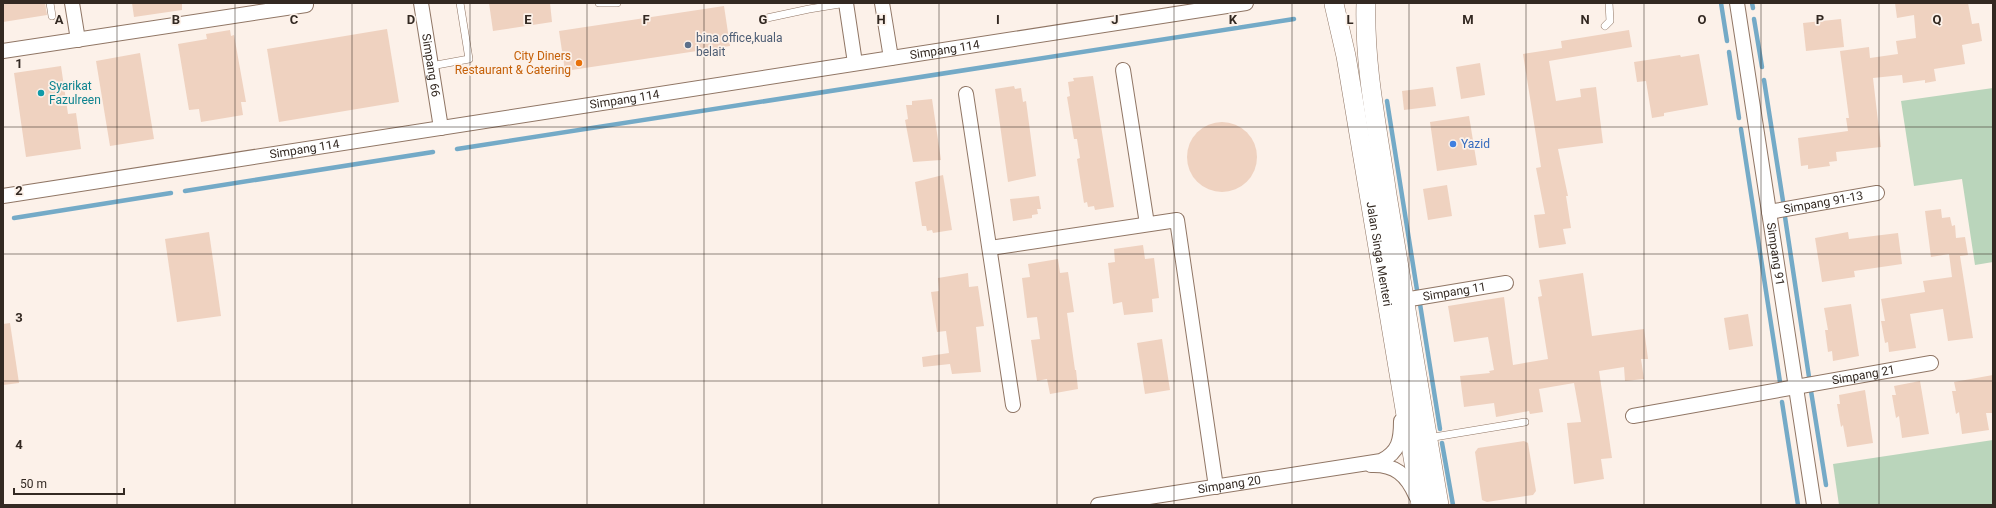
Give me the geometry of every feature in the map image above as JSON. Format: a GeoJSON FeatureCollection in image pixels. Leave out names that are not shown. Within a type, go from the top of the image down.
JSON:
{"type":"FeatureCollection","features":[{"type":"Feature","properties":{"kind":"main road"},"geometry":{"type":"LineString","coordinates":[[1334,4],[1342,8],[1351,8],[1362,3]]}},
{"type":"Feature","properties":{"kind":"main road","name":"Jalan Singa Menteri"},"geometry":{"type":"LineString","coordinates":[[1366,3],[1368,61],[1404,300],[1439,505]]}},
{"type":"Feature","properties":{"kind":"main road","name":"Jalan Singa Menteri"},"geometry":{"type":"LineString","coordinates":[[1334,4],[1346,56],[1402,388],[1420,505]]}},
{"type":"Feature","properties":{"kind":"street"},"geometry":{"type":"LineString","coordinates":[[72,3],[78,40]]}},
{"type":"Feature","properties":{"kind":"street","name":"Simpang 66"},"geometry":{"type":"LineString","coordinates":[[422,3],[441,128]]}},
{"type":"Feature","properties":{"kind":"street"},"geometry":{"type":"LineString","coordinates":[[846,3],[855,63]]}},
{"type":"Feature","properties":{"kind":"street"},"geometry":{"type":"LineString","coordinates":[[882,3],[891,58]]}},
{"type":"Feature","properties":{"kind":"street","name":"Simpang 114"},"geometry":{"type":"LineString","coordinates":[[3,196],[1246,3]]}},
{"type":"Feature","properties":{"kind":"street","name":"Simpang 91"},"geometry":{"type":"LineString","coordinates":[[1737,3],[1814,505]]}},
{"type":"Feature","properties":{"kind":"street"},"geometry":{"type":"LineString","coordinates":[[3,52],[306,5]]}},
{"type":"Feature","properties":{"kind":"street"},"geometry":{"type":"LineString","coordinates":[[1122,70],[1147,224]]}},
{"type":"Feature","properties":{"kind":"street"},"geometry":{"type":"LineString","coordinates":[[966,94],[1013,405]]}},
{"type":"Feature","properties":{"kind":"street","name":"Simpang 91-13"},"geometry":{"type":"LineString","coordinates":[[1769,212],[1877,193]]}},
{"type":"Feature","properties":{"kind":"street"},"geometry":{"type":"LineString","coordinates":[[990,248],[1177,220],[1216,487]]}},
{"type":"Feature","properties":{"kind":"street","name":"Simpang 11"},"geometry":{"type":"LineString","coordinates":[[1404,300],[1506,283]]}},
{"type":"Feature","properties":{"kind":"street","name":"Simpang 21"},"geometry":{"type":"LineString","coordinates":[[1633,416],[1931,363]]}},
{"type":"Feature","properties":{"kind":"street"},"geometry":{"type":"LineString","coordinates":[[1361,465],[1389,457],[1399,446],[1402,388]]}},
{"type":"Feature","properties":{"kind":"street"},"geometry":{"type":"LineString","coordinates":[[1361,465],[1388,466],[1398,470],[1406,476],[1420,505]]}},
{"type":"Feature","properties":{"kind":"street","name":"Simpang 20"},"geometry":{"type":"LineString","coordinates":[[1098,505],[1361,465]]}},
{"type":"Feature","properties":{"kind":"lane"},"geometry":{"type":"LineString","coordinates":[[50,3],[52,16]]}},
{"type":"Feature","properties":{"kind":"lane"},"geometry":{"type":"LineString","coordinates":[[432,66],[469,59],[460,3]]}},
{"type":"Feature","properties":{"kind":"lane"},"geometry":{"type":"LineString","coordinates":[[599,3],[616,3]]}},
{"type":"Feature","properties":{"kind":"lane"},"geometry":{"type":"LineString","coordinates":[[767,18],[808,6],[846,3]]}},
{"type":"Feature","properties":{"kind":"lane"},"geometry":{"type":"LineString","coordinates":[[1605,26],[1610,21],[1609,3]]}},
{"type":"Feature","properties":{"kind":"lane"},"geometry":{"type":"LineString","coordinates":[[1427,438],[1525,422]]}},
{"type":"Feature","properties":{"kind":"green space"},"geometry":{"type":"Polygon","coordinates":[[[1993,88],[1993,262],[1975,265],[1962,179],[1914,186],[1901,101],[1993,88]]]}},
{"type":"Feature","properties":{"kind":"green space"},"geometry":{"type":"Polygon","coordinates":[[[1993,440],[1993,505],[1839,505],[1833,464],[1993,440]]]}},
{"type":"Feature","properties":{"kind":"building"},"geometry":{"type":"Polygon","coordinates":[[[3,3],[45,3],[47,15],[3,22],[3,3]]]}},
{"type":"Feature","properties":{"kind":"building"},"geometry":{"type":"Polygon","coordinates":[[[132,3],[182,3],[182,10],[134,17],[132,3]]]}},
{"type":"Feature","properties":{"kind":"building"},"geometry":{"type":"Polygon","coordinates":[[[489,3],[550,3],[552,22],[493,31],[489,3]]]}},
{"type":"Feature","properties":{"kind":"building"},"geometry":{"type":"Polygon","coordinates":[[[1895,3],[1968,3],[1972,24],[1979,23],[1982,41],[1962,45],[1965,64],[1934,69],[1936,81],[1925,83],[1925,80],[1903,83],[1902,75],[1873,78],[1881,147],[1836,152],[1837,161],[1829,162],[1830,166],[1808,169],[1808,165],[1801,166],[1798,138],[1848,131],[1846,118],[1849,118],[1840,51],[1869,47],[1870,58],[1898,54],[1896,41],[1916,38],[1914,15],[1897,18],[1895,3]]]}},
{"type":"Feature","properties":{"kind":"building"},"geometry":{"type":"Polygon","coordinates":[[[724,6],[730,46],[565,71],[559,31],[724,6]]]}},
{"type":"Feature","properties":{"kind":"building"},"geometry":{"type":"Polygon","coordinates":[[[1841,19],[1844,47],[1806,51],[1803,23],[1841,19]]]}},
{"type":"Feature","properties":{"kind":"building"},"geometry":{"type":"Polygon","coordinates":[[[387,29],[399,102],[279,122],[267,49],[387,29]]]}},
{"type":"Feature","properties":{"kind":"building"},"geometry":{"type":"Polygon","coordinates":[[[230,30],[231,36],[234,35],[246,102],[241,102],[243,115],[201,122],[199,109],[189,110],[178,44],[207,39],[206,34],[230,30]]]}},
{"type":"Feature","properties":{"kind":"building"},"geometry":{"type":"Polygon","coordinates":[[[1629,30],[1632,47],[1549,61],[1556,101],[1581,97],[1580,89],[1596,87],[1603,143],[1558,149],[1568,196],[1566,196],[1571,228],[1563,229],[1566,244],[1539,248],[1534,215],[1545,214],[1536,168],[1541,167],[1523,54],[1562,48],[1561,41],[1629,30]]]}},
{"type":"Feature","properties":{"kind":"building"},"geometry":{"type":"Polygon","coordinates":[[[140,53],[154,139],[110,146],[96,61],[140,53]]]}},
{"type":"Feature","properties":{"kind":"building"},"geometry":{"type":"Polygon","coordinates":[[[1699,54],[1708,105],[1664,113],[1664,116],[1652,118],[1646,81],[1637,82],[1634,62],[1680,55],[1681,57],[1699,54]]]}},
{"type":"Feature","properties":{"kind":"building"},"geometry":{"type":"Polygon","coordinates":[[[1480,63],[1485,95],[1461,99],[1456,67],[1480,63]]]}},
{"type":"Feature","properties":{"kind":"building","name":"Syarikat Fazulreen"},"geometry":{"type":"Polygon","coordinates":[[[61,66],[68,114],[76,113],[81,149],[26,157],[14,73],[61,66]]]}},
{"type":"Feature","properties":{"kind":"building"},"geometry":{"type":"Polygon","coordinates":[[[1093,76],[1114,207],[1095,210],[1094,206],[1088,207],[1087,202],[1084,203],[1077,159],[1080,158],[1077,139],[1074,139],[1067,97],[1070,96],[1068,82],[1074,81],[1073,78],[1093,76]]]}},
{"type":"Feature","properties":{"kind":"building"},"geometry":{"type":"Polygon","coordinates":[[[1014,86],[1015,89],[1021,88],[1023,102],[1026,101],[1036,176],[1008,182],[995,89],[1014,86]]]}},
{"type":"Feature","properties":{"kind":"building"},"geometry":{"type":"Polygon","coordinates":[[[1433,87],[1436,106],[1404,110],[1402,91],[1433,87]]]}},
{"type":"Feature","properties":{"kind":"building"},"geometry":{"type":"Polygon","coordinates":[[[932,99],[941,160],[913,162],[905,120],[908,119],[906,105],[912,105],[912,101],[932,99]]]}},
{"type":"Feature","properties":{"kind":"building","name":"Yazid"},"geometry":{"type":"Polygon","coordinates":[[[1469,116],[1477,165],[1437,171],[1430,122],[1469,116]]]}},
{"type":"Feature","properties":{"kind":"building"},"geometry":{"type":"Polygon","coordinates":[[[1215,122],[1229,122],[1242,128],[1251,137],[1255,143],[1257,157],[1255,171],[1247,182],[1236,190],[1229,192],[1215,192],[1208,190],[1197,182],[1189,171],[1187,164],[1187,150],[1189,143],[1197,132],[1208,124],[1215,122]]]}},
{"type":"Feature","properties":{"kind":"building"},"geometry":{"type":"Polygon","coordinates":[[[943,175],[952,230],[933,233],[932,230],[927,231],[926,226],[922,226],[915,182],[943,175]]]}},
{"type":"Feature","properties":{"kind":"building"},"geometry":{"type":"Polygon","coordinates":[[[1447,185],[1452,216],[1428,220],[1423,189],[1447,185]]]}},
{"type":"Feature","properties":{"kind":"building"},"geometry":{"type":"Polygon","coordinates":[[[1039,196],[1041,209],[1037,209],[1038,214],[1032,215],[1032,218],[1013,221],[1010,199],[1039,196]]]}},
{"type":"Feature","properties":{"kind":"building"},"geometry":{"type":"Polygon","coordinates":[[[1941,209],[1942,218],[1950,217],[1952,226],[1955,225],[1956,238],[1965,237],[1968,255],[1960,256],[1973,338],[1948,341],[1943,309],[1910,314],[1916,348],[1889,352],[1888,342],[1885,343],[1881,321],[1885,321],[1881,299],[1925,292],[1923,281],[1952,277],[1949,254],[1931,257],[1925,211],[1941,209]]]}},
{"type":"Feature","properties":{"kind":"building"},"geometry":{"type":"Polygon","coordinates":[[[209,232],[221,316],[177,322],[165,239],[209,232]]]}},
{"type":"Feature","properties":{"kind":"building"},"geometry":{"type":"Polygon","coordinates":[[[1848,232],[1849,239],[1898,233],[1902,264],[1854,271],[1855,277],[1822,282],[1815,238],[1848,232]]]}},
{"type":"Feature","properties":{"kind":"building"},"geometry":{"type":"Polygon","coordinates":[[[1143,245],[1145,259],[1154,258],[1159,298],[1152,299],[1153,312],[1124,315],[1122,302],[1113,304],[1108,263],[1115,262],[1114,249],[1143,245]]]}},
{"type":"Feature","properties":{"kind":"building"},"geometry":{"type":"Polygon","coordinates":[[[1058,259],[1060,273],[1068,272],[1074,312],[1067,313],[1078,389],[1050,394],[1047,379],[1037,381],[1031,340],[1040,339],[1037,317],[1027,318],[1022,278],[1030,277],[1028,264],[1058,259]]]}},
{"type":"Feature","properties":{"kind":"building"},"geometry":{"type":"Polygon","coordinates":[[[968,273],[969,287],[978,286],[984,326],[976,327],[981,372],[952,374],[950,364],[923,367],[922,357],[949,353],[946,331],[937,332],[931,292],[939,291],[938,278],[968,273]]]}},
{"type":"Feature","properties":{"kind":"building"},"geometry":{"type":"Polygon","coordinates":[[[1583,273],[1592,336],[1644,329],[1648,359],[1641,359],[1644,379],[1625,381],[1624,367],[1599,371],[1612,458],[1601,459],[1604,479],[1574,484],[1567,423],[1581,422],[1574,383],[1539,389],[1543,412],[1530,414],[1529,411],[1496,417],[1494,403],[1464,407],[1460,376],[1490,373],[1489,371],[1494,370],[1488,337],[1454,342],[1448,306],[1504,297],[1513,365],[1548,359],[1538,297],[1542,296],[1539,280],[1583,273]]]}},
{"type":"Feature","properties":{"kind":"building"},"geometry":{"type":"Polygon","coordinates":[[[1851,304],[1859,356],[1833,361],[1832,351],[1828,352],[1825,330],[1828,330],[1824,308],[1851,304]]]}},
{"type":"Feature","properties":{"kind":"building"},"geometry":{"type":"Polygon","coordinates":[[[1748,314],[1753,346],[1729,350],[1724,318],[1748,314]]]}},
{"type":"Feature","properties":{"kind":"building"},"geometry":{"type":"Polygon","coordinates":[[[10,323],[19,383],[3,385],[3,324],[10,323]]]}},
{"type":"Feature","properties":{"kind":"building"},"geometry":{"type":"Polygon","coordinates":[[[1162,339],[1170,390],[1145,394],[1137,343],[1162,339]]]}},
{"type":"Feature","properties":{"kind":"building"},"geometry":{"type":"Polygon","coordinates":[[[1993,375],[1993,413],[1986,413],[1989,430],[1962,434],[1959,412],[1956,414],[1952,391],[1956,391],[1954,382],[1993,375]]]}},
{"type":"Feature","properties":{"kind":"building"},"geometry":{"type":"Polygon","coordinates":[[[1920,381],[1929,434],[1902,438],[1899,416],[1896,418],[1892,395],[1896,395],[1894,386],[1920,381]]]}},
{"type":"Feature","properties":{"kind":"building"},"geometry":{"type":"Polygon","coordinates":[[[1865,390],[1873,443],[1847,447],[1843,425],[1841,427],[1837,404],[1840,404],[1839,395],[1865,390]]]}},
{"type":"Feature","properties":{"kind":"building"},"geometry":{"type":"Polygon","coordinates":[[[1524,441],[1528,443],[1536,491],[1533,495],[1487,502],[1482,500],[1475,452],[1478,448],[1524,441]]]}},
{"type":"Feature","properties":{"kind":"waterway"},"geometry":{"type":"LineString","coordinates":[[1721,3],[1727,41]]}},
{"type":"Feature","properties":{"kind":"waterway"},"geometry":{"type":"LineString","coordinates":[[1752,3],[1753,8]]}},
{"type":"Feature","properties":{"kind":"waterway"},"geometry":{"type":"LineString","coordinates":[[457,149],[1294,19]]}},
{"type":"Feature","properties":{"kind":"waterway"},"geometry":{"type":"LineString","coordinates":[[1754,19],[1762,67]]}},
{"type":"Feature","properties":{"kind":"waterway"},"geometry":{"type":"LineString","coordinates":[[1729,52],[1739,118]]}},
{"type":"Feature","properties":{"kind":"waterway"},"geometry":{"type":"LineString","coordinates":[[1764,80],[1783,201]]}},
{"type":"Feature","properties":{"kind":"waterway"},"geometry":{"type":"LineString","coordinates":[[1387,101],[1417,290]]}},
{"type":"Feature","properties":{"kind":"waterway"},"geometry":{"type":"LineString","coordinates":[[1741,129],[1780,382]]}},
{"type":"Feature","properties":{"kind":"waterway"},"geometry":{"type":"LineString","coordinates":[[185,191],[433,152]]}},
{"type":"Feature","properties":{"kind":"waterway"},"geometry":{"type":"LineString","coordinates":[[14,218],[171,193]]}},
{"type":"Feature","properties":{"kind":"waterway"},"geometry":{"type":"LineString","coordinates":[[1785,217],[1809,377]]}},
{"type":"Feature","properties":{"kind":"waterway"},"geometry":{"type":"LineString","coordinates":[[1420,304],[1440,429]]}},
{"type":"Feature","properties":{"kind":"waterway"},"geometry":{"type":"LineString","coordinates":[[1811,391],[1826,485]]}},
{"type":"Feature","properties":{"kind":"waterway"},"geometry":{"type":"LineString","coordinates":[[1782,402],[1798,505]]}},
{"type":"Feature","properties":{"kind":"waterway"},"geometry":{"type":"LineString","coordinates":[[1442,443],[1453,505]]}},
{"type":"Feature","properties":{"kind":"place","name":"bina office,kuala belait"},"geometry":{"type":"Point","coordinates":[688,45]}},
{"type":"Feature","properties":{"kind":"place","name":"City Diners Restaurant & Catering"},"geometry":{"type":"Point","coordinates":[579,63]}},
{"type":"Feature","properties":{"kind":"place","name":"Syarikat Fazulreen"},"geometry":{"type":"Point","coordinates":[41,93]}},
{"type":"Feature","properties":{"kind":"place","name":"Yazid"},"geometry":{"type":"Point","coordinates":[1453,144]}}]}
